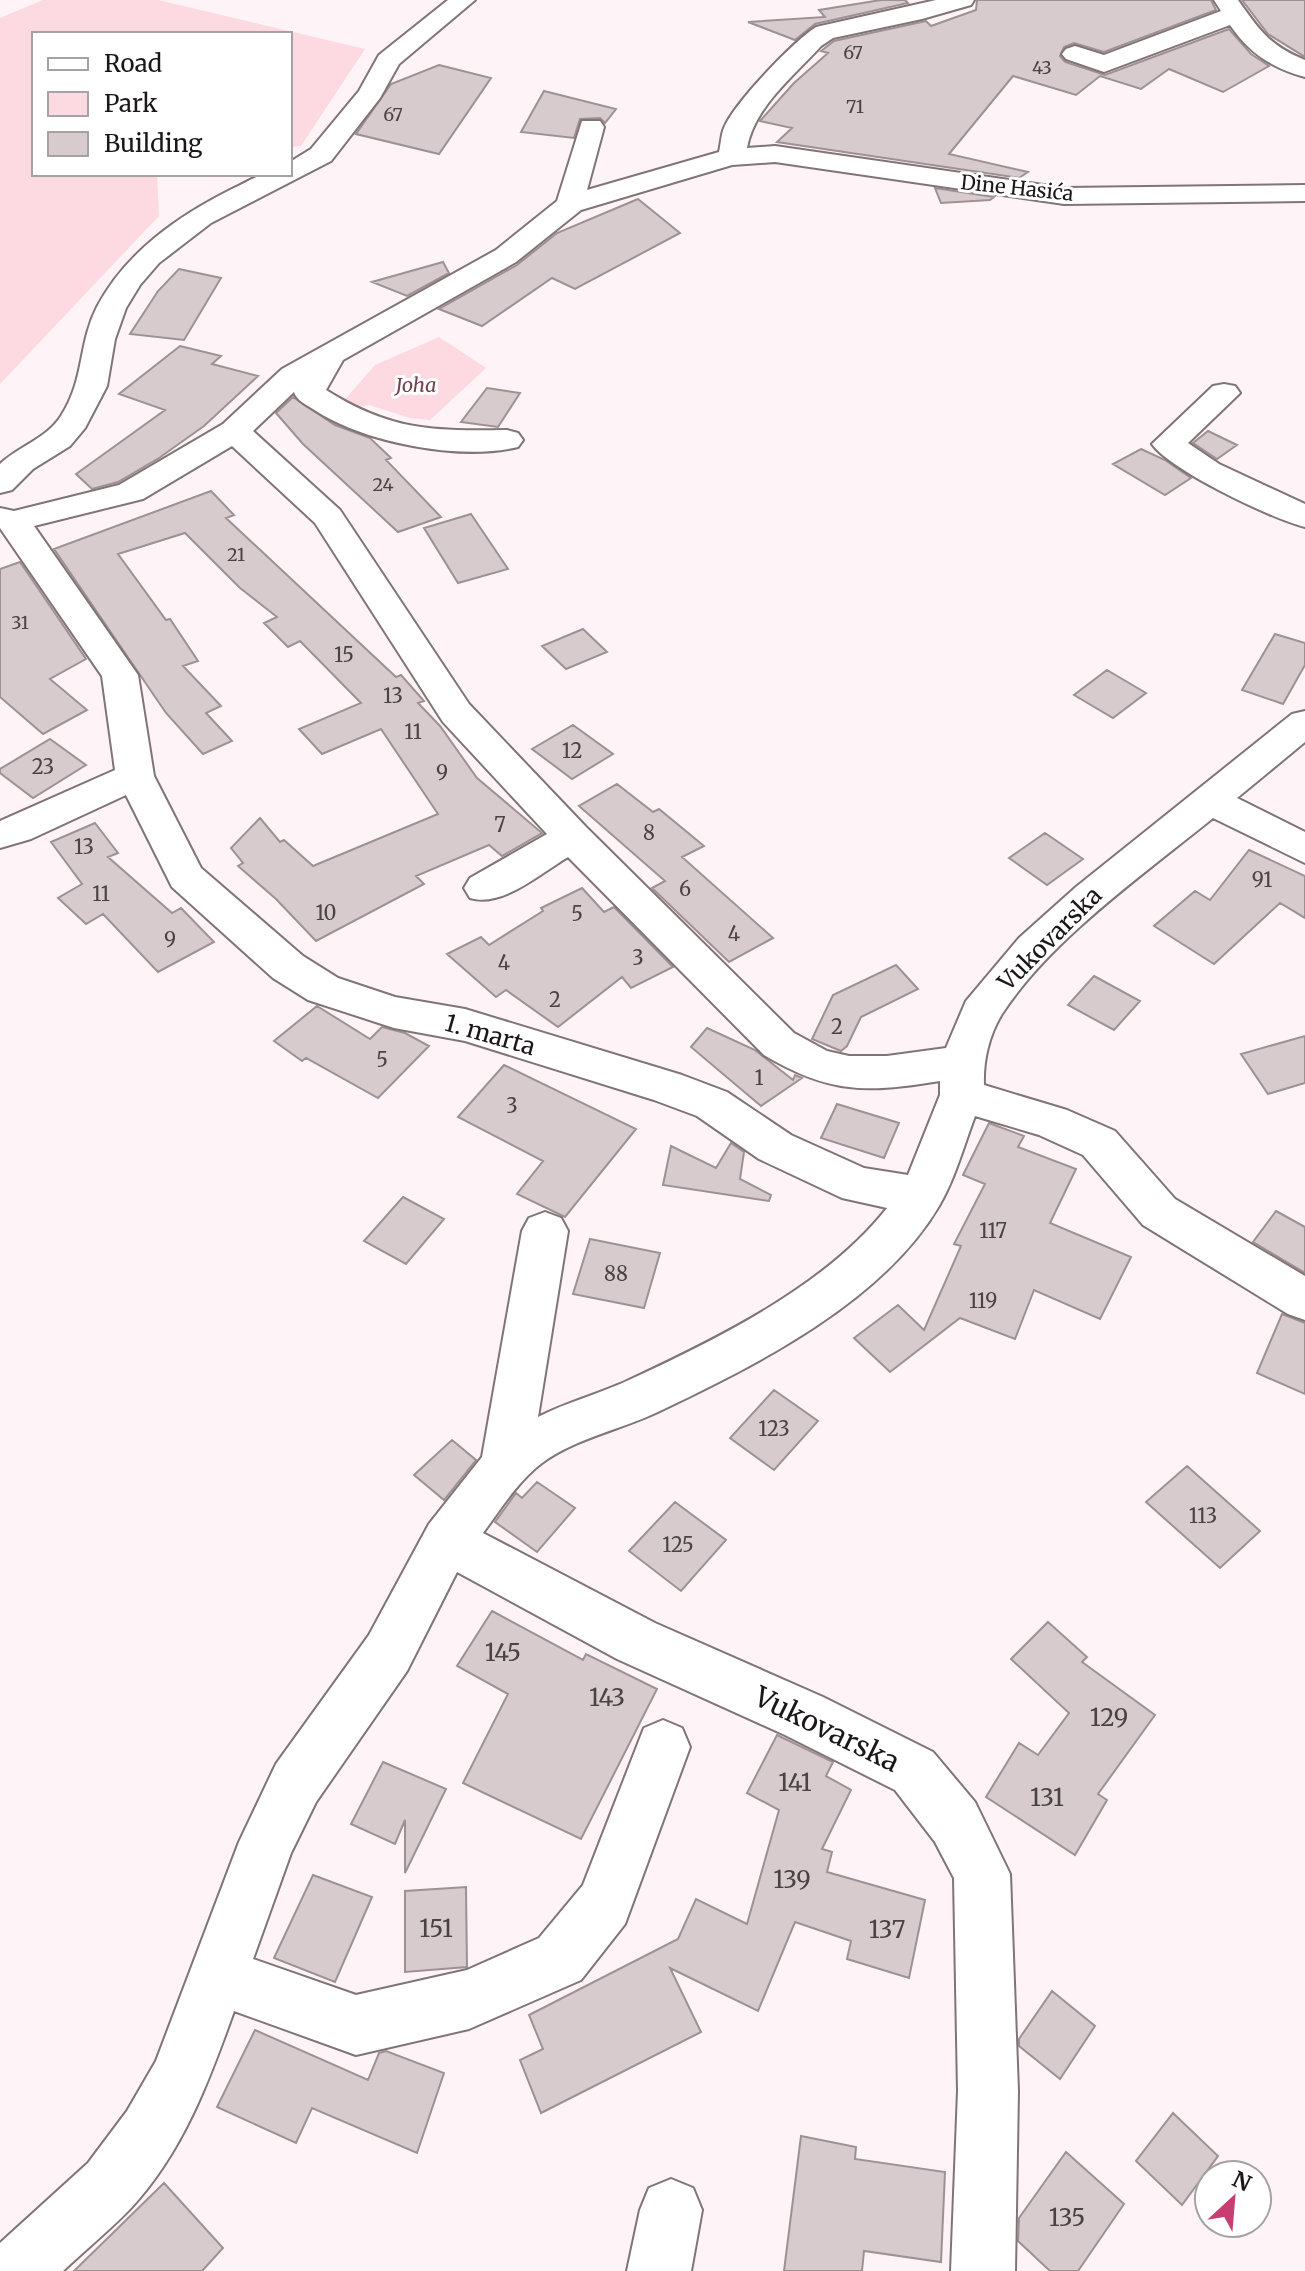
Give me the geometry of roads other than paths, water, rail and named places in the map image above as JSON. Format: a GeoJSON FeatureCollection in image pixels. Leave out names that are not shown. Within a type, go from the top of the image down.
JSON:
{"type":"FeatureCollection","features":[{"type":"Feature","properties":{"kind":"street"},"geometry":{"type":"LineString","coordinates":[[292,171],[321,155],[371,93],[388,60],[463,0]]}},
{"type":"Feature","properties":{"kind":"street"},"geometry":{"type":"LineString","coordinates":[[732,157],[737,128],[751,108],[812,41],[825,32],[922,12],[962,0]]}},
{"type":"Feature","properties":{"kind":"street"},"geometry":{"type":"LineString","coordinates":[[1075,54],[1104,64],[1230,8],[1253,40],[1270,54],[1305,69]]}},
{"type":"Feature","properties":{"kind":"street"},"geometry":{"type":"LineString","coordinates":[[7,519],[131,492],[234,431],[293,376],[506,256],[571,204],[572,183],[588,147],[591,127]]}},
{"type":"Feature","properties":{"kind":"street","name":"Dine Hasića"},"geometry":{"type":"LineString","coordinates":[[571,204],[732,157],[775,154],[1064,196],[1305,193]]}},
{"type":"Feature","properties":{"kind":"street"},"geometry":{"type":"LineString","coordinates":[[0,483],[20,463],[62,436],[70,425],[84,402],[97,370],[99,340],[112,307],[135,271],[175,234],[226,201],[281,176]]}},
{"type":"Feature","properties":{"kind":"street"},"geometry":{"type":"LineString","coordinates":[[330,357],[309,393],[335,411],[373,430],[417,440],[507,440]]}},
{"type":"Feature","properties":{"kind":"street"},"geometry":{"type":"LineString","coordinates":[[1224,393],[1168,444],[1208,471],[1305,517]]}},
{"type":"Feature","properties":{"kind":"street"},"geometry":{"type":"LineString","coordinates":[[234,431],[328,517],[456,713],[572,837],[779,1044],[812,1063],[839,1071],[962,1079],[1099,1143],[1159,1212],[1305,1300]]}},
{"type":"Feature","properties":{"kind":"street","name":"1. marta"},"geometry":{"type":"LineString","coordinates":[[7,519],[120,675],[135,776],[186,877],[288,967],[323,989],[394,1012],[465,1025],[667,1087],[712,1104],[775,1147],[858,1185],[922,1195]]}},
{"type":"Feature","properties":{"kind":"street","name":"Vukovarska"},"geometry":{"type":"LineString","coordinates":[[505,1466],[524,1448],[563,1428],[644,1396],[733,1351],[827,1293],[888,1240],[922,1195],[962,1079],[981,1012],[1033,949],[1090,897],[1305,723]]}},
{"type":"Feature","properties":{"kind":"street"},"geometry":{"type":"LineString","coordinates":[[0,835],[135,776]]}},
{"type":"Feature","properties":{"kind":"street"},"geometry":{"type":"LineString","coordinates":[[1209,800],[1305,849]]}},
{"type":"Feature","properties":{"kind":"street"},"geometry":{"type":"LineString","coordinates":[[484,888],[572,837]]}},
{"type":"Feature","properties":{"kind":"street"},"geometry":{"type":"LineString","coordinates":[[16,2271],[110,2185],[149,2133],[180,2078],[267,1842],[296,1783],[388,1653],[447,1540],[505,1466],[545,1231]]}},
{"type":"Feature","properties":{"kind":"street","name":"Vukovarska"},"geometry":{"type":"LineString","coordinates":[[447,1540],[636,1641],[804,1716],[914,1771],[955,1822],[982,1874],[988,2091],[983,2271]]}},
{"type":"Feature","properties":{"kind":"street"},"geometry":{"type":"LineString","coordinates":[[219,1976],[356,2025],[469,1999],[560,1959],[605,1904],[663,1747]]}},
{"type":"Feature","properties":{"kind":"street"},"geometry":{"type":"LineString","coordinates":[[659,2271],[671,2210]]}},
{"type":"Feature","properties":{"kind":"park label","name":"Joha"},"geometry":{"type":"Point","coordinates":[416,385]}}]}
